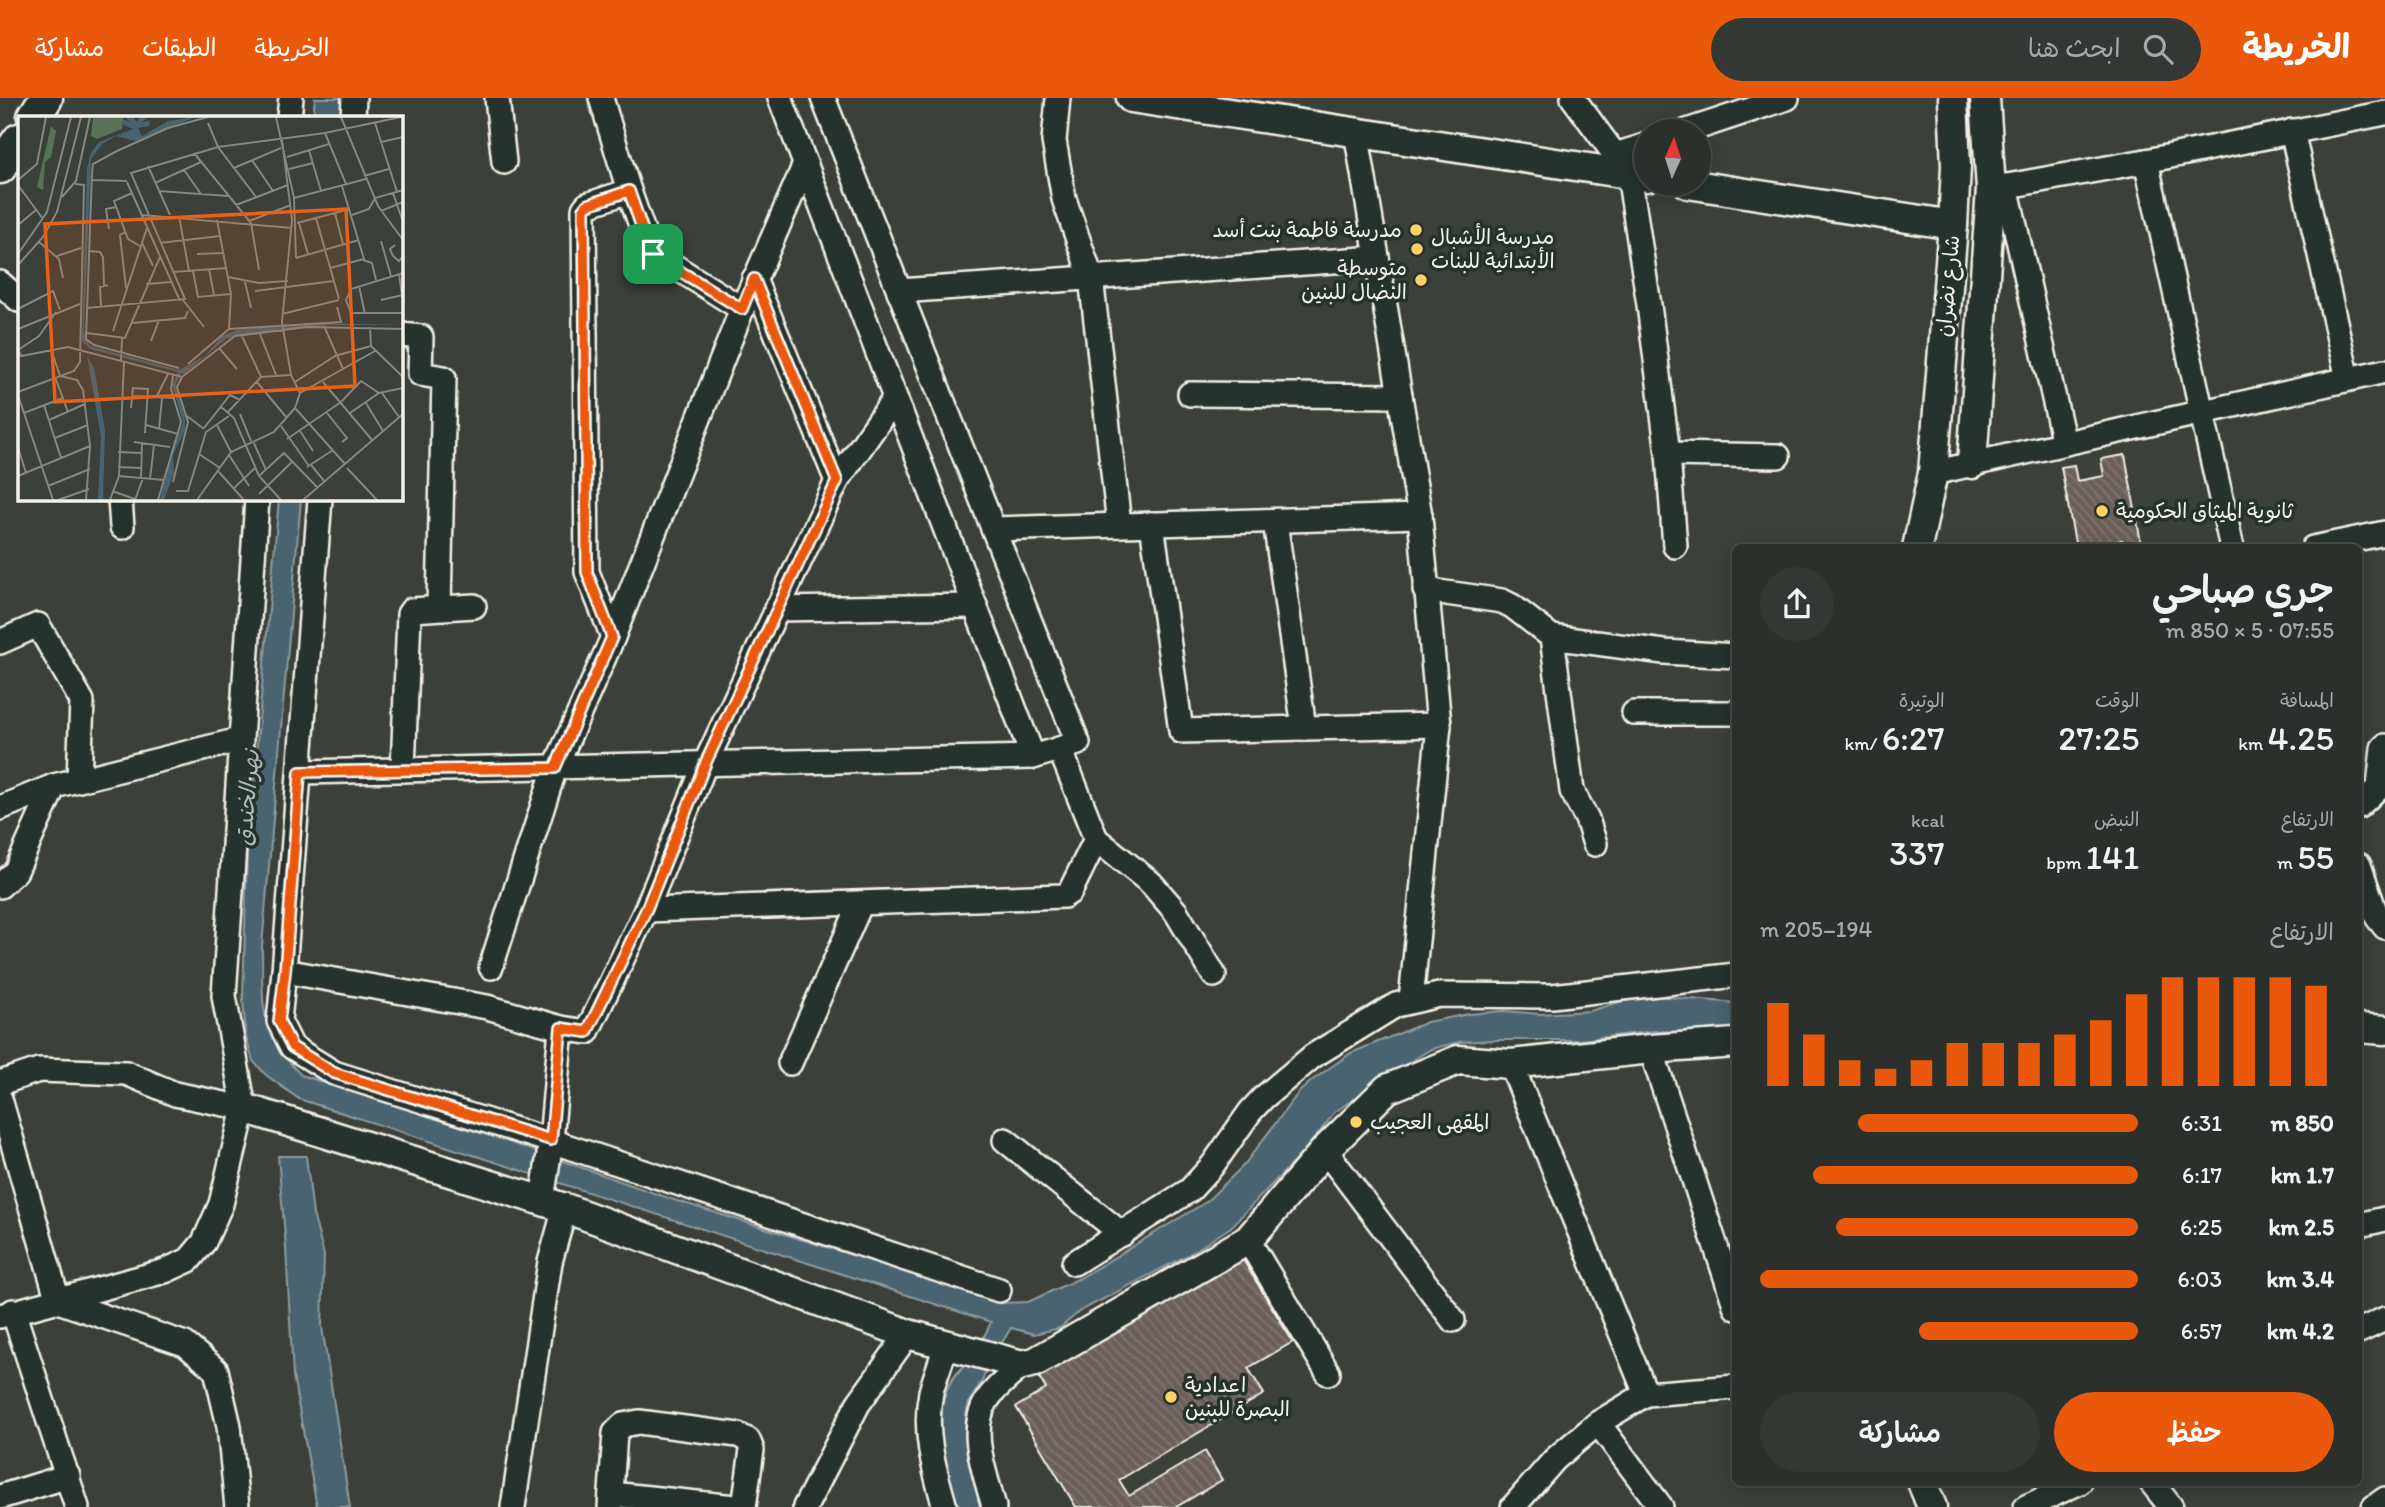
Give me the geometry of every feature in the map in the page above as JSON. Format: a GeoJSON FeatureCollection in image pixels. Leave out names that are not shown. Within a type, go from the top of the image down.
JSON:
{"type":"FeatureCollection","features":[{"type":"Feature","properties":{"kind":"main road"},"geometry":{"type":"LineString","coordinates":[[35,116],[46,98]]}},
{"type":"Feature","properties":{"kind":"main road"},"geometry":{"type":"LineString","coordinates":[[0,167],[18,141]]}},
{"type":"Feature","properties":{"kind":"street"},"geometry":{"type":"LineString","coordinates":[[289,116],[291,98]]}},
{"type":"Feature","properties":{"kind":"street"},"geometry":{"type":"LineString","coordinates":[[352,116],[354,98]]}},
{"type":"Feature","properties":{"kind":"street"},"geometry":{"type":"LineString","coordinates":[[497,98],[504,162]]}},
{"type":"Feature","properties":{"kind":"street"},"geometry":{"type":"LineString","coordinates":[[601,98],[629,191],[653,254],[742,309]]}},
{"type":"Feature","properties":{"kind":"street"},"geometry":{"type":"LineString","coordinates":[[780,98],[1033,757]]}},
{"type":"Feature","properties":{"kind":"street"},"geometry":{"type":"LineString","coordinates":[[823,98],[993,529],[1069,746],[1096,839],[1151,883],[1176,912],[1214,975]]}},
{"type":"Feature","properties":{"kind":"street"},"geometry":{"type":"LineString","coordinates":[[1058,98],[1054,141],[1065,199],[1091,277],[1119,525]]}},
{"type":"Feature","properties":{"kind":"street"},"geometry":{"type":"LineString","coordinates":[[1131,98],[1630,169]]}},
{"type":"Feature","properties":{"kind":"street"},"geometry":{"type":"LineString","coordinates":[[1573,98],[1630,169],[1668,454],[1675,546]]}},
{"type":"Feature","properties":{"kind":"street"},"geometry":{"type":"LineString","coordinates":[[1712,123],[1787,98]]}},
{"type":"Feature","properties":{"kind":"street","name":"شارع نضران"},"geometry":{"type":"LineString","coordinates":[[1918,544],[1933,473],[1953,225],[1956,166],[1953,98]]}},
{"type":"Feature","properties":{"kind":"street","name":"شارع نضران"},"geometry":{"type":"LineString","coordinates":[[1972,464],[1999,188],[1985,98]]}},
{"type":"Feature","properties":{"kind":"street"},"geometry":{"type":"LineString","coordinates":[[2064,443],[1999,188],[2385,113]]}},
{"type":"Feature","properties":{"kind":"street"},"geometry":{"type":"LineString","coordinates":[[1356,131],[1420,516],[1439,724],[1411,1000]]}},
{"type":"Feature","properties":{"kind":"street"},"geometry":{"type":"LineString","coordinates":[[2292,131],[2348,379]]}},
{"type":"Feature","properties":{"kind":"street"},"geometry":{"type":"LineString","coordinates":[[2146,161],[2231,544]]}},
{"type":"Feature","properties":{"kind":"street"},"geometry":{"type":"LineString","coordinates":[[491,967],[555,768],[612,637],[754,279],[805,164]]}},
{"type":"Feature","properties":{"kind":"street"},"geometry":{"type":"LineString","coordinates":[[1712,188],[1953,225]]}},
{"type":"Feature","properties":{"kind":"street"},"geometry":{"type":"LineString","coordinates":[[612,637],[587,572],[584,209],[587,205],[629,191]]}},
{"type":"Feature","properties":{"kind":"street"},"geometry":{"type":"LineString","coordinates":[[899,290],[1377,258]]}},
{"type":"Feature","properties":{"kind":"street"},"geometry":{"type":"LineString","coordinates":[[754,279],[837,481]]}},
{"type":"Feature","properties":{"kind":"street"},"geometry":{"type":"LineString","coordinates":[[0,283],[18,299]]}},
{"type":"Feature","properties":{"kind":"street"},"geometry":{"type":"LineString","coordinates":[[402,335],[421,337],[420,374],[444,378],[439,607]]}},
{"type":"Feature","properties":{"kind":"street"},"geometry":{"type":"LineString","coordinates":[[1933,473],[2385,371]]}},
{"type":"Feature","properties":{"kind":"street"},"geometry":{"type":"LineString","coordinates":[[1190,394],[1400,396]]}},
{"type":"Feature","properties":{"kind":"street"},"geometry":{"type":"LineString","coordinates":[[285,971],[487,1007],[561,1028],[587,1032],[646,910],[706,762],[837,481],[895,398]]}},
{"type":"Feature","properties":{"kind":"street"},"geometry":{"type":"LineString","coordinates":[[1668,454],[1778,456]]}},
{"type":"Feature","properties":{"kind":"street"},"geometry":{"type":"LineString","coordinates":[[120,500],[122,527]]}},
{"type":"Feature","properties":{"kind":"street"},"geometry":{"type":"LineString","coordinates":[[77,1507],[7,1313],[165,1270],[189,1260],[204,1242],[221,1204],[244,1108],[224,996],[257,500]]}},
{"type":"Feature","properties":{"kind":"street"},"geometry":{"type":"LineString","coordinates":[[320,500],[279,1021],[292,1047],[334,1073],[999,1290]]}},
{"type":"Feature","properties":{"kind":"street"},"geometry":{"type":"LineString","coordinates":[[993,529],[1420,516]]}},
{"type":"Feature","properties":{"kind":"street"},"geometry":{"type":"LineString","coordinates":[[1275,521],[1304,728]]}},
{"type":"Feature","properties":{"kind":"street"},"geometry":{"type":"LineString","coordinates":[[1152,524],[1181,731],[1439,724]]}},
{"type":"Feature","properties":{"kind":"street"},"geometry":{"type":"LineString","coordinates":[[2332,544],[2385,533]]}},
{"type":"Feature","properties":{"kind":"street"},"geometry":{"type":"LineString","coordinates":[[1425,590],[1502,601],[1552,638],[1664,652],[1732,656]]}},
{"type":"Feature","properties":{"kind":"street"},"geometry":{"type":"LineString","coordinates":[[403,770],[409,614],[412,610],[474,606]]}},
{"type":"Feature","properties":{"kind":"street"},"geometry":{"type":"LineString","coordinates":[[776,609],[975,606]]}},
{"type":"Feature","properties":{"kind":"street"},"geometry":{"type":"LineString","coordinates":[[3,634],[38,625],[82,701],[79,779]]}},
{"type":"Feature","properties":{"kind":"street"},"geometry":{"type":"LineString","coordinates":[[1552,638],[1572,791],[1587,818],[1595,844]]}},
{"type":"Feature","properties":{"kind":"street"},"geometry":{"type":"LineString","coordinates":[[1634,713],[1732,713]]}},
{"type":"Feature","properties":{"kind":"street"},"geometry":{"type":"LineString","coordinates":[[0,808],[54,786],[240,740]]}},
{"type":"Feature","properties":{"kind":"street"},"geometry":{"type":"LineString","coordinates":[[300,772],[1033,757],[1069,746]]}},
{"type":"Feature","properties":{"kind":"street"},"geometry":{"type":"LineString","coordinates":[[2362,803],[2379,787],[2385,746]]}},
{"type":"Feature","properties":{"kind":"street"},"geometry":{"type":"LineString","coordinates":[[0,886],[16,871],[54,786]]}},
{"type":"Feature","properties":{"kind":"street"},"geometry":{"type":"LineString","coordinates":[[646,910],[1064,896],[1070,892],[1096,839]]}},
{"type":"Feature","properties":{"kind":"street"},"geometry":{"type":"LineString","coordinates":[[2362,874],[2377,917],[2385,927]]}},
{"type":"Feature","properties":{"kind":"street"},"geometry":{"type":"LineString","coordinates":[[790,1063],[861,903]]}},
{"type":"Feature","properties":{"kind":"street"},"geometry":{"type":"LineString","coordinates":[[1074,1263],[1190,1190],[1212,1166],[1250,1112],[1312,1056],[1396,1006],[1439,995],[1552,996],[1732,975]]}},
{"type":"Feature","properties":{"kind":"street"},"geometry":{"type":"LineString","coordinates":[[513,1507],[550,1262],[551,1144],[561,1028]]}},
{"type":"Feature","properties":{"kind":"street"},"geometry":{"type":"LineString","coordinates":[[2362,1028],[2385,1030]]}},
{"type":"Feature","properties":{"kind":"street"},"geometry":{"type":"LineString","coordinates":[[0,1083],[39,1070],[126,1073],[175,1094],[244,1108],[550,1200],[908,1334],[1013,1362],[1035,1362],[1248,1240],[1325,1150],[1387,1089],[1458,1060],[1511,1064],[1732,1043]]}},
{"type":"Feature","properties":{"kind":"street"},"geometry":{"type":"LineString","coordinates":[[1651,1049],[1732,1296]]}},
{"type":"Feature","properties":{"kind":"street"},"geometry":{"type":"LineString","coordinates":[[1511,1064],[1646,1394]]}},
{"type":"Feature","properties":{"kind":"street"},"geometry":{"type":"LineString","coordinates":[[0,1099],[58,1301]]}},
{"type":"Feature","properties":{"kind":"street"},"geometry":{"type":"LineString","coordinates":[[1005,1140],[1122,1234]]}},
{"type":"Feature","properties":{"kind":"street"},"geometry":{"type":"LineString","coordinates":[[1325,1150],[1453,1320]]}},
{"type":"Feature","properties":{"kind":"street"},"geometry":{"type":"LineString","coordinates":[[2362,1224],[2385,1219]]}},
{"type":"Feature","properties":{"kind":"street"},"geometry":{"type":"LineString","coordinates":[[1248,1240],[1328,1373]]}},
{"type":"Feature","properties":{"kind":"street"},"geometry":{"type":"LineString","coordinates":[[58,1301],[185,1344],[216,1370],[229,1426],[237,1507]]}},
{"type":"Feature","properties":{"kind":"street"},"geometry":{"type":"LineString","coordinates":[[2362,1330],[2385,1319]]}},
{"type":"Feature","properties":{"kind":"street"},"geometry":{"type":"LineString","coordinates":[[805,1507],[858,1404],[908,1334]]}},
{"type":"Feature","properties":{"kind":"street"},"geometry":{"type":"LineString","coordinates":[[945,1507],[929,1449],[928,1423],[931,1394],[958,1347]]}},
{"type":"Feature","properties":{"kind":"street"},"geometry":{"type":"LineString","coordinates":[[994,1507],[979,1449],[980,1422],[987,1399],[1013,1362]]}},
{"type":"Feature","properties":{"kind":"street"},"geometry":{"type":"LineString","coordinates":[[1513,1507],[1555,1460],[1598,1423],[1646,1394],[1732,1387]]}},
{"type":"Feature","properties":{"kind":"street"},"geometry":{"type":"LineString","coordinates":[[735,1507],[611,1500],[615,1433],[623,1425],[639,1422],[738,1435],[748,1440],[752,1450],[744,1507]]}},
{"type":"Feature","properties":{"kind":"street"},"geometry":{"type":"LineString","coordinates":[[1598,1423],[1661,1507]]}},
{"type":"Feature","properties":{"kind":"street"},"geometry":{"type":"LineString","coordinates":[[0,1497],[68,1476]]}},
{"type":"Feature","properties":{"kind":"street"},"geometry":{"type":"LineString","coordinates":[[1924,1486],[1932,1507]]}},
{"type":"Feature","properties":{"kind":"street"},"geometry":{"type":"LineString","coordinates":[[2026,1507],[2071,1486]]}},
{"type":"Feature","properties":{"kind":"street"},"geometry":{"type":"LineString","coordinates":[[2154,1486],[2171,1507]]}},
{"type":"Feature","properties":{"kind":"street"},"geometry":{"type":"LineString","coordinates":[[2374,1507],[2385,1499]]}},
{"type":"Feature","properties":{"kind":"water"},"geometry":{"type":"Polygon","coordinates":[[[315,98],[343,98],[341,116],[313,116],[315,98]]]}},
{"type":"Feature","properties":{"kind":"water"},"geometry":{"type":"Polygon","coordinates":[[[279,500],[301,500],[262,946],[262,984],[265,1016],[276,1044],[301,1075],[503,1140],[671,1199],[999,1303],[1028,1302],[1080,1278],[1206,1202],[1244,1165],[1299,1092],[1314,1079],[1351,1053],[1427,1022],[1504,1011],[1540,1014],[1590,1011],[1623,1001],[1655,996],[1732,1003],[1732,1033],[1654,1031],[1580,1040],[1459,1042],[1431,1049],[1390,1074],[1335,1112],[1307,1148],[1231,1227],[1188,1255],[1080,1311],[1060,1328],[1034,1334],[1011,1328],[988,1365],[969,1402],[966,1415],[965,1437],[982,1507],[957,1507],[943,1459],[941,1412],[952,1380],[973,1356],[991,1322],[299,1099],[266,1075],[253,1061],[246,1037],[243,1000],[247,853],[279,500]]]}},
{"type":"Feature","properties":{"kind":"water"},"geometry":{"type":"Polygon","coordinates":[[[278,1156],[306,1156],[313,1214],[324,1255],[322,1327],[350,1507],[317,1507],[293,1376],[278,1156]]]}},
{"type":"Feature","properties":{"kind":"building","name":"ثانوية الميثاق الحكومية"},"geometry":{"type":"Polygon","coordinates":[[[2125,455],[2141,544],[2122,544],[2122,540],[2106,544],[2075,544],[2061,467],[2074,465],[2077,481],[2104,476],[2101,459],[2125,455]]]}},
{"type":"Feature","properties":{"kind":"building"},"geometry":{"type":"Polygon","coordinates":[[[1242,1258],[1293,1342],[1248,1368],[1264,1394],[1119,1480],[1129,1496],[1205,1451],[1222,1480],[1176,1507],[1076,1507],[1016,1407],[1046,1389],[1039,1377],[1242,1258]]]}},
{"type":"Feature","properties":{"kind":"place","name":"مدرسة فاطمة بنت أسد"},"geometry":{"type":"Point","coordinates":[1416,230]}},
{"type":"Feature","properties":{"kind":"place","name":"مدرسة الأشبال الأبتدائية للبنات"},"geometry":{"type":"Point","coordinates":[1417,249]}},
{"type":"Feature","properties":{"kind":"place","name":"متوسطة النضال للبنين"},"geometry":{"type":"Point","coordinates":[1421,280]}},
{"type":"Feature","properties":{"kind":"place","name":"ثانوية الميثاق الحكومية"},"geometry":{"type":"Point","coordinates":[2102,511]}},
{"type":"Feature","properties":{"kind":"place","name":"المقهى العجيب"},"geometry":{"type":"Point","coordinates":[1356,1122]}},
{"type":"Feature","properties":{"kind":"place","name":"اعدادية البصرة للبنين"},"geometry":{"type":"Point","coordinates":[1171,1397]}},
{"type":"Feature","properties":{"kind":"route"},"geometry":{"type":"LineString","coordinates":[[629,191],[653,254],[742,309],[754,279],[837,481],[706,762],[646,910],[587,1032],[561,1028],[551,1140],[334,1073],[292,1047],[279,1021],[300,772],[555,768],[612,637],[587,574],[585,207],[629,191]]}},
{"type":"Feature","properties":{"kind":"water label","name":"نهر الخندق"},"geometry":{"type":"Point","coordinates":[247,798]}}]}
